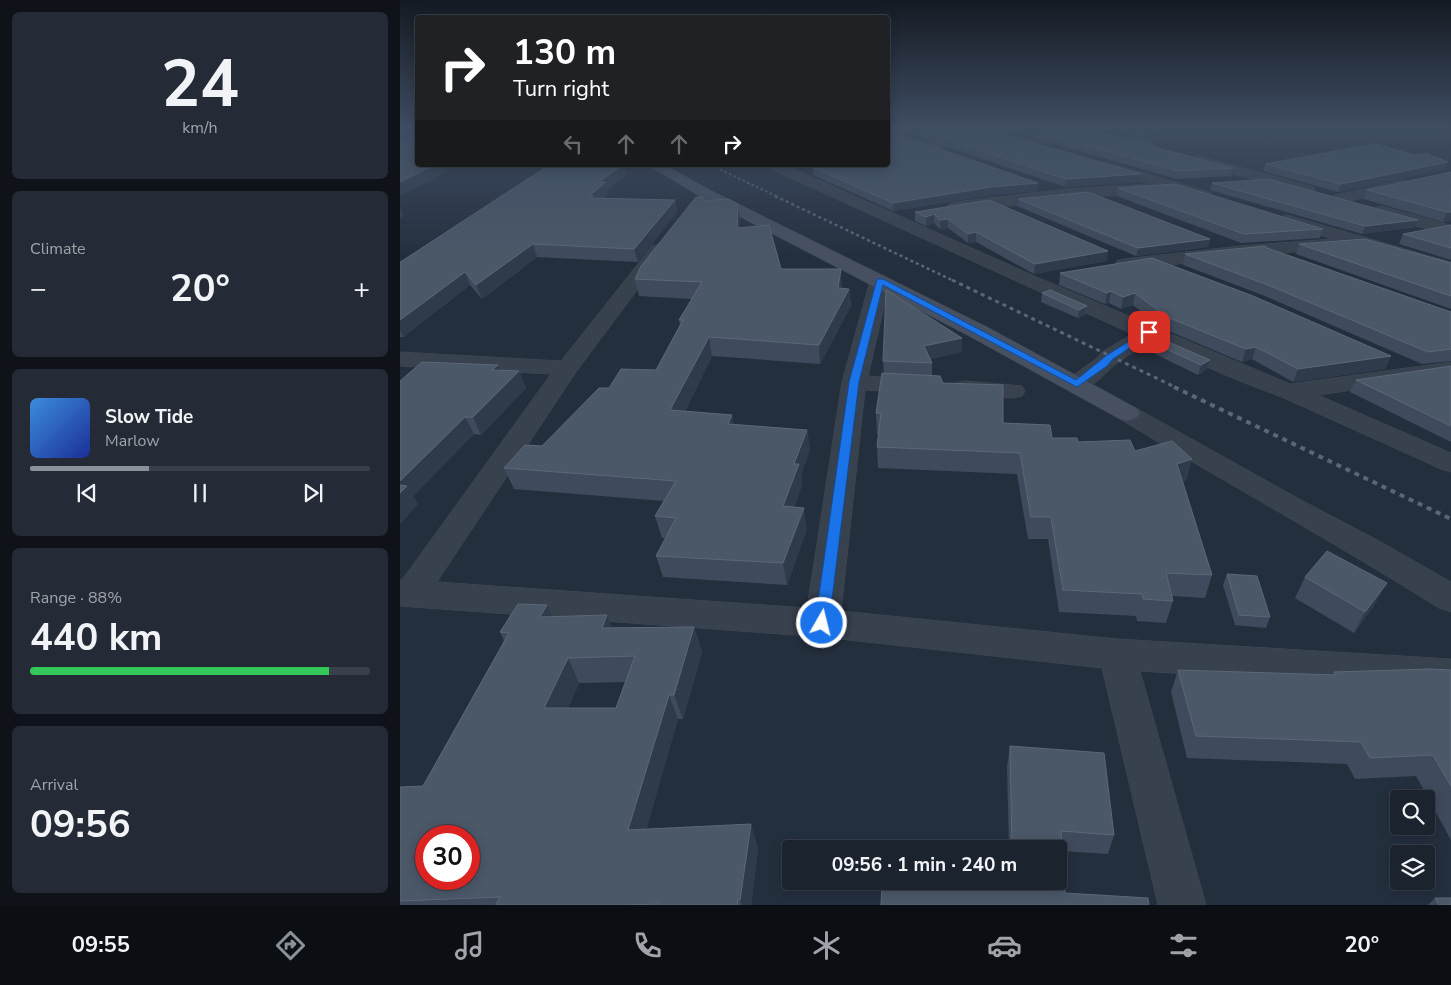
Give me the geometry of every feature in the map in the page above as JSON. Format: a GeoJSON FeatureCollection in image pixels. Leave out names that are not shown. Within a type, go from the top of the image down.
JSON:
{"type":"FeatureCollection","features":[{"type":"Feature","properties":{"kind":"main road"},"geometry":{"type":"LineString","coordinates":[[663,171],[697,199],[880,281],[1077,384],[1128,413]]}},
{"type":"Feature","properties":{"kind":"street"},"geometry":{"type":"LineString","coordinates":[[788,171],[1032,282],[1451,463]]}},
{"type":"Feature","properties":{"kind":"street"},"geometry":{"type":"LineString","coordinates":[[792,173],[800,171]]}},
{"type":"Feature","properties":{"kind":"street"},"geometry":{"type":"LineString","coordinates":[[1125,171],[1221,200]]}},
{"type":"Feature","properties":{"kind":"street"},"geometry":{"type":"LineString","coordinates":[[1241,171],[1448,228]]}},
{"type":"Feature","properties":{"kind":"street"},"geometry":{"type":"LineString","coordinates":[[938,210],[1066,194],[1269,179]]}},
{"type":"Feature","properties":{"kind":"street"},"geometry":{"type":"LineString","coordinates":[[1338,199],[1421,180]]}},
{"type":"Feature","properties":{"kind":"street"},"geometry":{"type":"LineString","coordinates":[[1038,184],[1066,194]]}},
{"type":"Feature","properties":{"kind":"street"},"geometry":{"type":"LineString","coordinates":[[1087,193],[1123,206]]}},
{"type":"Feature","properties":{"kind":"street"},"geometry":{"type":"LineString","coordinates":[[991,202],[1027,217]]}},
{"type":"Feature","properties":{"kind":"street"},"geometry":{"type":"LineString","coordinates":[[892,218],[919,213]]}},
{"type":"Feature","properties":{"kind":"street"},"geometry":{"type":"LineString","coordinates":[[1271,215],[1451,268]]}},
{"type":"Feature","properties":{"kind":"street"},"geometry":{"type":"LineString","coordinates":[[1113,261],[1144,263],[1240,251],[1360,242],[1448,228]]}},
{"type":"Feature","properties":{"kind":"street"},"geometry":{"type":"LineString","coordinates":[[1204,237],[1240,251]]}},
{"type":"Feature","properties":{"kind":"street"},"geometry":{"type":"LineString","coordinates":[[406,593],[567,368],[668,238]]}},
{"type":"Feature","properties":{"kind":"street"},"geometry":{"type":"LineString","coordinates":[[1259,250],[1310,266]]}},
{"type":"Feature","properties":{"kind":"street"},"geometry":{"type":"LineString","coordinates":[[1144,263],[1188,275]]}},
{"type":"Feature","properties":{"kind":"street"},"geometry":{"type":"LineString","coordinates":[[1032,282],[1058,276]]}},
{"type":"Feature","properties":{"kind":"street"},"geometry":{"type":"LineString","coordinates":[[822,623],[854,382],[880,281]]}},
{"type":"Feature","properties":{"kind":"street"},"geometry":{"type":"LineString","coordinates":[[1077,384],[1104,364],[1110,357],[1149,332]]}},
{"type":"Feature","properties":{"kind":"street"},"geometry":{"type":"LineString","coordinates":[[400,358],[567,368]]}},
{"type":"Feature","properties":{"kind":"street"},"geometry":{"type":"LineString","coordinates":[[1384,358],[1420,374]]}},
{"type":"Feature","properties":{"kind":"street"},"geometry":{"type":"LineString","coordinates":[[1288,392],[1451,369]]}},
{"type":"Feature","properties":{"kind":"street"},"geometry":{"type":"LineString","coordinates":[[854,382],[1013,391]]}},
{"type":"Feature","properties":{"kind":"street"},"geometry":{"type":"LineString","coordinates":[[1128,413],[1290,507],[1370,550],[1451,600]]}},
{"type":"Feature","properties":{"kind":"street"},"geometry":{"type":"LineString","coordinates":[[406,593],[822,623],[1117,654],[1451,675]]}},
{"type":"Feature","properties":{"kind":"street"},"geometry":{"type":"LineString","coordinates":[[1117,654],[1182,905]]}},
{"type":"Feature","properties":{"kind":"building"},"geometry":{"type":"Polygon","coordinates":[[[400,171],[422,171],[400,182],[400,171]]]}},
{"type":"Feature","properties":{"kind":"building"},"geometry":{"type":"Polygon","coordinates":[[[539,171],[614,171],[599,182],[606,182],[589,196],[593,196],[590,198],[675,200],[634,249],[533,244],[476,285],[465,272],[400,320],[400,262],[539,171]]]}},
{"type":"Feature","properties":{"kind":"building"},"geometry":{"type":"Polygon","coordinates":[[[822,171],[1004,171],[1038,183],[991,187],[893,203],[822,171]]]}},
{"type":"Feature","properties":{"kind":"building"},"geometry":{"type":"Polygon","coordinates":[[[1043,171],[1131,171],[1141,174],[1066,179],[1043,171]]]}},
{"type":"Feature","properties":{"kind":"building"},"geometry":{"type":"Polygon","coordinates":[[[1292,171],[1403,171],[1341,184],[1292,171]]]}},
{"type":"Feature","properties":{"kind":"building"},"geometry":{"type":"Polygon","coordinates":[[[1451,172],[1451,212],[1367,190],[1451,172]]]}},
{"type":"Feature","properties":{"kind":"building"},"geometry":{"type":"Polygon","coordinates":[[[1268,179],[1418,220],[1365,226],[1212,183],[1268,179]]]}},
{"type":"Feature","properties":{"kind":"building"},"geometry":{"type":"Polygon","coordinates":[[[1175,184],[1323,229],[1244,234],[1118,188],[1175,184]]]}},
{"type":"Feature","properties":{"kind":"building"},"geometry":{"type":"Polygon","coordinates":[[[1088,192],[1210,239],[1138,248],[1018,199],[1088,192]]]}},
{"type":"Feature","properties":{"kind":"building"},"geometry":{"type":"Polygon","coordinates":[[[696,197],[704,197],[704,201],[728,199],[738,204],[737,228],[769,225],[781,269],[841,269],[838,288],[849,289],[819,345],[709,337],[670,410],[732,415],[728,424],[807,430],[794,464],[799,464],[783,506],[804,508],[783,563],[656,556],[676,518],[655,516],[676,481],[504,468],[525,445],[542,446],[599,388],[609,388],[621,369],[656,370],[683,320],[679,320],[702,282],[635,279],[641,266],[696,197]]]}},
{"type":"Feature","properties":{"kind":"building"},"geometry":{"type":"Polygon","coordinates":[[[989,200],[1108,251],[1035,264],[976,232],[968,234],[948,219],[940,220],[934,214],[926,217],[915,212],[989,200]]]}},
{"type":"Feature","properties":{"kind":"building"},"geometry":{"type":"Polygon","coordinates":[[[1451,225],[1451,248],[1403,234],[1451,225]]]}},
{"type":"Feature","properties":{"kind":"building"},"geometry":{"type":"Polygon","coordinates":[[[1365,239],[1451,263],[1451,296],[1299,244],[1365,239]]]}},
{"type":"Feature","properties":{"kind":"building"},"geometry":{"type":"Polygon","coordinates":[[[1265,246],[1451,312],[1451,349],[1428,352],[1268,285],[1185,254],[1265,246]]]}},
{"type":"Feature","properties":{"kind":"building"},"geometry":{"type":"Polygon","coordinates":[[[1152,258],[1253,296],[1391,356],[1298,369],[1256,347],[1246,349],[1167,317],[1135,293],[1123,297],[1111,291],[1107,293],[1060,273],[1152,258]]]}},
{"type":"Feature","properties":{"kind":"building"},"geometry":{"type":"Polygon","coordinates":[[[886,290],[962,338],[924,346],[932,363],[883,361],[886,290]]]}},
{"type":"Feature","properties":{"kind":"building"},"geometry":{"type":"Polygon","coordinates":[[[1050,290],[1087,306],[1079,310],[1042,293],[1050,290]]]}},
{"type":"Feature","properties":{"kind":"building"},"geometry":{"type":"Polygon","coordinates":[[[1159,338],[1210,360],[1201,365],[1151,342],[1159,338]]]}},
{"type":"Feature","properties":{"kind":"building"},"geometry":{"type":"Polygon","coordinates":[[[422,362],[498,365],[492,370],[519,371],[473,417],[465,417],[400,481],[400,381],[422,362]]]}},
{"type":"Feature","properties":{"kind":"building"},"geometry":{"type":"Polygon","coordinates":[[[1451,366],[1451,426],[1356,380],[1451,366]]]}},
{"type":"Feature","properties":{"kind":"building"},"geometry":{"type":"Polygon","coordinates":[[[882,373],[940,376],[943,383],[1003,385],[1003,423],[1050,425],[1052,438],[1077,438],[1078,442],[1130,440],[1135,451],[1172,441],[1192,459],[1177,464],[1212,575],[1166,573],[1173,601],[1143,599],[1142,594],[1063,590],[1051,517],[1031,517],[1020,453],[877,447],[881,413],[876,413],[882,373]]]}},
{"type":"Feature","properties":{"kind":"building"},"geometry":{"type":"Polygon","coordinates":[[[400,485],[407,486],[400,493],[400,485]]]}},
{"type":"Feature","properties":{"kind":"building"},"geometry":{"type":"Polygon","coordinates":[[[1327,551],[1387,583],[1365,612],[1305,577],[1327,551]]]}},
{"type":"Feature","properties":{"kind":"building"},"geometry":{"type":"Polygon","coordinates":[[[1227,574],[1257,576],[1270,617],[1239,615],[1227,574]]]}},
{"type":"Feature","properties":{"kind":"building"},"geometry":{"type":"Polygon","coordinates":[[[518,604],[547,605],[540,617],[607,615],[602,628],[694,627],[674,695],[669,695],[628,830],[751,824],[740,900],[738,900],[737,905],[496,905],[500,897],[400,901],[400,787],[423,786],[509,633],[500,632],[518,604]],[[635,656],[568,658],[544,708],[616,708],[635,656]]]}},
{"type":"Feature","properties":{"kind":"building"},"geometry":{"type":"Polygon","coordinates":[[[1178,670],[1336,675],[1334,672],[1451,670],[1451,786],[1433,755],[1370,758],[1361,742],[1196,736],[1178,670]]]}},
{"type":"Feature","properties":{"kind":"building"},"geometry":{"type":"Polygon","coordinates":[[[1010,746],[1104,753],[1114,835],[1061,831],[1062,840],[1012,840],[1010,746]]]}},
{"type":"Feature","properties":{"kind":"building"},"geometry":{"type":"Polygon","coordinates":[[[882,890],[1065,890],[1065,893],[1148,898],[1149,905],[881,905],[882,890]]]}},
{"type":"Feature","properties":{"kind":"building"},"geometry":{"type":"Polygon","coordinates":[[[1435,898],[1451,898],[1451,905],[1439,905],[1435,898]]]}},
{"type":"Feature","properties":{"kind":"railway"},"geometry":{"type":"LineString","coordinates":[[724,171],[778,197]]}},
{"type":"Feature","properties":{"kind":"railway"},"geometry":{"type":"LineString","coordinates":[[775,196],[954,281]]}},
{"type":"Feature","properties":{"kind":"railway"},"geometry":{"type":"LineString","coordinates":[[952,280],[1177,388]]}},
{"type":"Feature","properties":{"kind":"railway"},"geometry":{"type":"LineString","coordinates":[[1174,387],[1451,519]]}},
{"type":"Feature","properties":{"kind":"route"},"geometry":{"type":"LineString","coordinates":[[822,623],[854,382],[880,281],[1077,384],[1104,364],[1110,357],[1149,332]]}}]}
